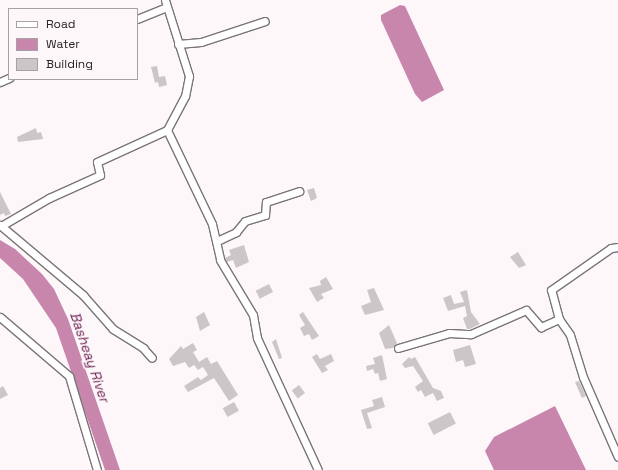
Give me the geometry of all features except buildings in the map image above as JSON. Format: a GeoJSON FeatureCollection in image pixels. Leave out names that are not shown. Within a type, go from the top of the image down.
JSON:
{"type":"FeatureCollection","features":[{"type":"Feature","properties":{"kind":"street"},"geometry":{"type":"LineString","coordinates":[[138,18],[166,3],[189,76],[185,96],[167,130],[97,162],[100,175],[49,198],[0,225],[83,295],[113,329],[143,348],[152,358]]}},
{"type":"Feature","properties":{"kind":"street"},"geometry":{"type":"LineString","coordinates":[[178,44],[201,42],[265,21]]}},
{"type":"Feature","properties":{"kind":"street"},"geometry":{"type":"LineString","coordinates":[[167,130],[217,241],[220,260],[253,315],[257,338],[318,470]]}},
{"type":"Feature","properties":{"kind":"street"},"geometry":{"type":"LineString","coordinates":[[217,241],[236,232],[245,221],[265,215],[266,202],[299,191]]}},
{"type":"Feature","properties":{"kind":"street"},"geometry":{"type":"LineString","coordinates":[[618,247],[612,248],[551,290],[558,318],[570,335],[582,377],[618,458]]}},
{"type":"Feature","properties":{"kind":"street"},"geometry":{"type":"LineString","coordinates":[[398,348],[449,333],[471,334],[526,310],[541,327],[558,318]]}},
{"type":"Feature","properties":{"kind":"street"},"geometry":{"type":"LineString","coordinates":[[0,317],[69,376],[97,470]]}},
{"type":"Feature","properties":{"kind":"water"},"geometry":{"type":"Polygon","coordinates":[[[400,5],[405,6],[444,90],[422,102],[415,94],[381,20],[381,15],[400,5]]]}},
{"type":"Feature","properties":{"kind":"water"},"geometry":{"type":"Polygon","coordinates":[[[0,240],[15,249],[42,274],[54,289],[68,319],[120,470],[105,470],[56,328],[23,279],[0,258],[0,240]]]}},
{"type":"Feature","properties":{"kind":"water"},"geometry":{"type":"Polygon","coordinates":[[[555,406],[586,470],[494,470],[485,451],[494,437],[555,406]]]}},
{"type":"Feature","properties":{"kind":"water label","name":"Basheay River"},"geometry":{"type":"Point","coordinates":[90,357]}}]}
